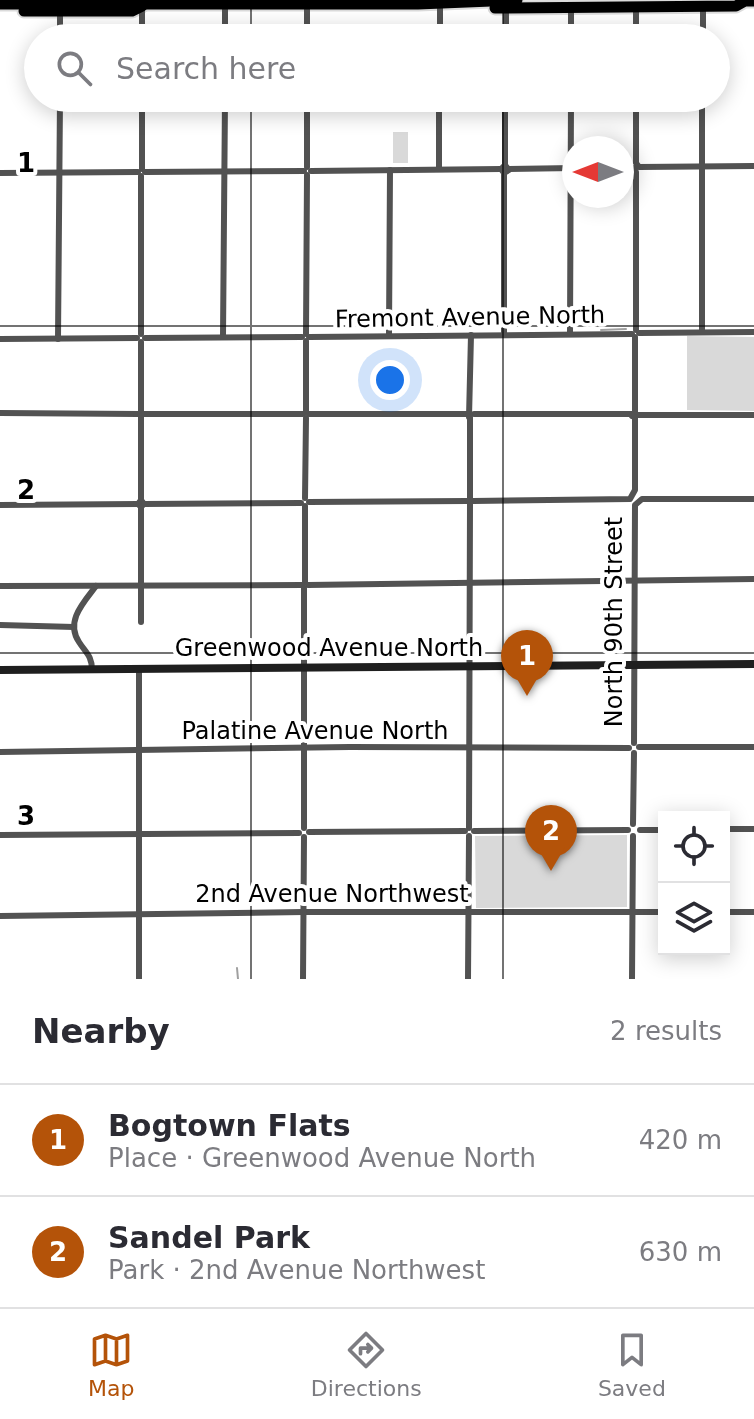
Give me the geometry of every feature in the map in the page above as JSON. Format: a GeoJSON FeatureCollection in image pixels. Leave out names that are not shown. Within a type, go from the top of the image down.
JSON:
{"type":"FeatureCollection","features":[{"type":"Feature","properties":{"kind":"highway"},"geometry":{"type":"LineString","coordinates":[[506,3],[517,0]]}},
{"type":"Feature","properties":{"kind":"highway"},"geometry":{"type":"LineString","coordinates":[[533,8],[539,3],[555,0]]}},
{"type":"Feature","properties":{"kind":"highway"},"geometry":{"type":"LineString","coordinates":[[0,4],[440,2],[506,3],[533,8],[636,3],[736,6],[747,1]]}},
{"type":"Feature","properties":{"kind":"highway"},"geometry":{"type":"LineString","coordinates":[[0,12],[60,5]]}},
{"type":"Feature","properties":{"kind":"main road","name":"Greenwood Avenue North"},"geometry":{"type":"LineString","coordinates":[[0,670],[754,664]]}},
{"type":"Feature","properties":{"kind":"street"},"geometry":{"type":"LineString","coordinates":[[440,2],[440,24]]}},
{"type":"Feature","properties":{"kind":"street"},"geometry":{"type":"LineString","coordinates":[[142,3],[142,24]]}},
{"type":"Feature","properties":{"kind":"street"},"geometry":{"type":"LineString","coordinates":[[506,3],[506,24]]}},
{"type":"Feature","properties":{"kind":"street"},"geometry":{"type":"LineString","coordinates":[[636,3],[636,24]]}},
{"type":"Feature","properties":{"kind":"street"},"geometry":{"type":"LineString","coordinates":[[225,5],[225,24]]}},
{"type":"Feature","properties":{"kind":"street"},"geometry":{"type":"LineString","coordinates":[[307,5],[307,24]]}},
{"type":"Feature","properties":{"kind":"street"},"geometry":{"type":"LineString","coordinates":[[703,6],[703,24]]}},
{"type":"Feature","properties":{"kind":"street"},"geometry":{"type":"LineString","coordinates":[[571,7],[571,24]]}},
{"type":"Feature","properties":{"kind":"street"},"geometry":{"type":"LineString","coordinates":[[58,339],[60,112]]}},
{"type":"Feature","properties":{"kind":"street"},"geometry":{"type":"LineString","coordinates":[[141,622],[142,112]]}},
{"type":"Feature","properties":{"kind":"street"},"geometry":{"type":"LineString","coordinates":[[223,337],[225,112]]}},
{"type":"Feature","properties":{"kind":"street"},"geometry":{"type":"LineString","coordinates":[[303,979],[307,112]]}},
{"type":"Feature","properties":{"kind":"street"},"geometry":{"type":"LineString","coordinates":[[439,112],[439,169]]}},
{"type":"Feature","properties":{"kind":"street"},"geometry":{"type":"LineString","coordinates":[[504,334],[505,112]]}},
{"type":"Feature","properties":{"kind":"street"},"geometry":{"type":"LineString","coordinates":[[571,112],[572,136]]}},
{"type":"Feature","properties":{"kind":"street","name":"North 90th Street"},"geometry":{"type":"LineString","coordinates":[[632,979],[636,112]]}},
{"type":"Feature","properties":{"kind":"street"},"geometry":{"type":"LineString","coordinates":[[702,112],[702,332]]}},
{"type":"Feature","properties":{"kind":"street"},"geometry":{"type":"LineString","coordinates":[[636,168],[754,166]]}},
{"type":"Feature","properties":{"kind":"street"},"geometry":{"type":"LineString","coordinates":[[0,173],[562,168]]}},
{"type":"Feature","properties":{"kind":"street"},"geometry":{"type":"LineString","coordinates":[[389,335],[390,170]]}},
{"type":"Feature","properties":{"kind":"street"},"geometry":{"type":"LineString","coordinates":[[570,334],[572,208]]}},
{"type":"Feature","properties":{"kind":"street","name":"Fremont Avenue North"},"geometry":{"type":"LineString","coordinates":[[0,339],[754,332]]}},
{"type":"Feature","properties":{"kind":"street"},"geometry":{"type":"LineString","coordinates":[[468,979],[471,335]]}},
{"type":"Feature","properties":{"kind":"street"},"geometry":{"type":"LineString","coordinates":[[0,413],[754,415]]}},
{"type":"Feature","properties":{"kind":"street"},"geometry":{"type":"LineString","coordinates":[[0,505],[754,499]]}},
{"type":"Feature","properties":{"kind":"street"},"geometry":{"type":"LineString","coordinates":[[0,586],[754,579]]}},
{"type":"Feature","properties":{"kind":"street"},"geometry":{"type":"LineString","coordinates":[[92,670],[91,656],[78,640],[74,627],[78,611],[97,585]]}},
{"type":"Feature","properties":{"kind":"street"},"geometry":{"type":"LineString","coordinates":[[0,625],[74,627]]}},
{"type":"Feature","properties":{"kind":"street"},"geometry":{"type":"LineString","coordinates":[[139,669],[139,979]]}},
{"type":"Feature","properties":{"kind":"street","name":"Palatine Avenue North"},"geometry":{"type":"LineString","coordinates":[[0,752],[754,747]]}},
{"type":"Feature","properties":{"kind":"street"},"geometry":{"type":"LineString","coordinates":[[730,829],[754,829]]}},
{"type":"Feature","properties":{"kind":"street"},"geometry":{"type":"LineString","coordinates":[[0,835],[658,830]]}},
{"type":"Feature","properties":{"kind":"street","name":"2nd Avenue Northwest"},"geometry":{"type":"LineString","coordinates":[[0,916],[658,912]]}},
{"type":"Feature","properties":{"kind":"street"},"geometry":{"type":"LineString","coordinates":[[730,912],[754,912]]}},
{"type":"Feature","properties":{"kind":"shaded area"},"geometry":{"type":"Polygon","coordinates":[[[393,132],[408,132],[408,163],[393,163],[393,132]]]}},
{"type":"Feature","properties":{"kind":"shaded area"},"geometry":{"type":"Polygon","coordinates":[[[687,336],[754,337],[754,411],[687,410],[687,336]]]}},
{"type":"Feature","properties":{"kind":"shaded area"},"geometry":{"type":"Polygon","coordinates":[[[627,835],[627,907],[476,908],[475,836],[627,835]]]}},
{"type":"Feature","properties":{"kind":"waterway"},"geometry":{"type":"LineString","coordinates":[[601,330],[626,329]]}},
{"type":"Feature","properties":{"kind":"waterway"},"geometry":{"type":"LineString","coordinates":[[237,968],[238,979]]}},
{"type":"Feature","properties":{"kind":"place","name":"Bogtown Flats"},"geometry":{"type":"Point","coordinates":[527,696]}},
{"type":"Feature","properties":{"kind":"place","name":"Sandel Park"},"geometry":{"type":"Point","coordinates":[551,871]}}]}
